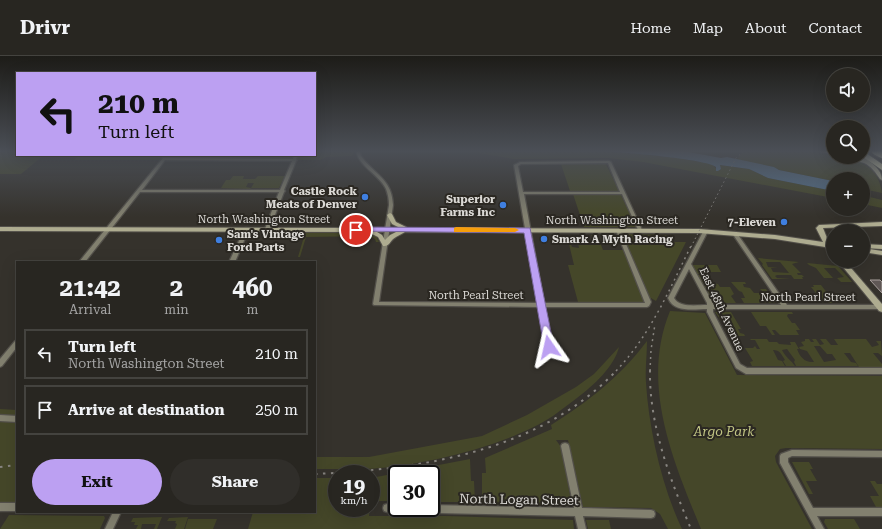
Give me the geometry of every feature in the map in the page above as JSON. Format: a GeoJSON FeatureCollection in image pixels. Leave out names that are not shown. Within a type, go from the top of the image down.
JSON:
{"type":"FeatureCollection","features":[{"type":"Feature","properties":{"kind":"main road"},"geometry":{"type":"LineString","coordinates":[[390,215],[391,220],[396,225],[412,230]]}},
{"type":"Feature","properties":{"kind":"main road"},"geometry":{"type":"LineString","coordinates":[[870,224],[882,224]]}},
{"type":"Feature","properties":{"kind":"main road"},"geometry":{"type":"LineString","coordinates":[[826,226],[821,226],[819,230],[826,239]]}},
{"type":"Feature","properties":{"kind":"main road","name":"North Washington Street"},"geometry":{"type":"LineString","coordinates":[[0,229],[706,231],[826,244]]}},
{"type":"Feature","properties":{"kind":"main road"},"geometry":{"type":"LineString","coordinates":[[360,230],[379,235],[383,239],[385,245]]}},
{"type":"Feature","properties":{"kind":"main road"},"geometry":{"type":"LineString","coordinates":[[385,245],[394,235],[412,230]]}},
{"type":"Feature","properties":{"kind":"main road"},"geometry":{"type":"LineString","coordinates":[[870,246],[882,247]]}},
{"type":"Feature","properties":{"kind":"main road"},"geometry":{"type":"LineString","coordinates":[[870,251],[882,253]]}},
{"type":"Feature","properties":{"kind":"main road"},"geometry":{"type":"LineString","coordinates":[[847,268],[881,308]]}},
{"type":"Feature","properties":{"kind":"street"},"geometry":{"type":"LineString","coordinates":[[83,261],[153,173]]}},
{"type":"Feature","properties":{"kind":"street"},"geometry":{"type":"LineString","coordinates":[[267,229],[290,173]]}},
{"type":"Feature","properties":{"kind":"street"},"geometry":{"type":"LineString","coordinates":[[375,173],[389,189],[391,204],[385,245]]}},
{"type":"Feature","properties":{"kind":"street"},"geometry":{"type":"LineString","coordinates":[[518,173],[549,347]]}},
{"type":"Feature","properties":{"kind":"street"},"geometry":{"type":"LineString","coordinates":[[614,173],[640,230]]}},
{"type":"Feature","properties":{"kind":"street"},"geometry":{"type":"LineString","coordinates":[[139,191],[283,191]]}},
{"type":"Feature","properties":{"kind":"street"},"geometry":{"type":"LineString","coordinates":[[521,193],[623,193]]}},
{"type":"Feature","properties":{"kind":"street"},"geometry":{"type":"LineString","coordinates":[[232,261],[247,229]]}},
{"type":"Feature","properties":{"kind":"street","name":"North Pearl Street"},"geometry":{"type":"LineString","coordinates":[[385,245],[376,304],[648,305],[618,230]]}},
{"type":"Feature","properties":{"kind":"street","name":"East 48th Avenue"},"geometry":{"type":"LineString","coordinates":[[706,231],[689,264],[710,303],[710,312],[738,366],[746,371],[882,371]]}},
{"type":"Feature","properties":{"kind":"street"},"geometry":{"type":"LineString","coordinates":[[734,233],[785,307]]}},
{"type":"Feature","properties":{"kind":"street","name":"North Pearl Street"},"geometry":{"type":"LineString","coordinates":[[689,264],[672,300],[674,304],[680,307],[881,308]]}},
{"type":"Feature","properties":{"kind":"street"},"geometry":{"type":"LineString","coordinates":[[0,364],[16,344]]}},
{"type":"Feature","properties":{"kind":"street"},"geometry":{"type":"LineString","coordinates":[[0,418],[16,420]]}},
{"type":"Feature","properties":{"kind":"street"},"geometry":{"type":"LineString","coordinates":[[565,446],[582,529]]}},
{"type":"Feature","properties":{"kind":"street"},"geometry":{"type":"LineString","coordinates":[[820,529],[784,463],[784,456],[792,453],[882,454]]}},
{"type":"Feature","properties":{"kind":"street"},"geometry":{"type":"LineString","coordinates":[[1,509],[16,507]]}},
{"type":"Feature","properties":{"kind":"street","name":"North Logan Street"},"geometry":{"type":"LineString","coordinates":[[387,508],[651,514]]}},
{"type":"Feature","properties":{"kind":"street"},"geometry":{"type":"LineString","coordinates":[[811,512],[882,512]]}},
{"type":"Feature","properties":{"kind":"street"},"geometry":{"type":"LineString","coordinates":[[109,529],[117,513]]}},
{"type":"Feature","properties":{"kind":"green space"},"geometry":{"type":"Polygon","coordinates":[[[0,173],[22,173],[21,174],[0,173]]]}},
{"type":"Feature","properties":{"kind":"green space"},"geometry":{"type":"Polygon","coordinates":[[[564,173],[610,173],[619,191],[570,191],[564,173]]]}},
{"type":"Feature","properties":{"kind":"green space"},"geometry":{"type":"Polygon","coordinates":[[[701,173],[758,173],[768,178],[826,190],[826,197],[701,173]]]}},
{"type":"Feature","properties":{"kind":"green space"},"geometry":{"type":"Polygon","coordinates":[[[794,173],[826,173],[826,180],[794,173]]]}},
{"type":"Feature","properties":{"kind":"green space"},"geometry":{"type":"Polygon","coordinates":[[[870,173],[874,173],[876,176],[882,193],[870,190],[870,173]]]}},
{"type":"Feature","properties":{"kind":"green space"},"geometry":{"type":"Polygon","coordinates":[[[233,176],[244,176],[243,179],[255,179],[258,176],[285,176],[279,188],[250,189],[221,188],[226,180],[230,180],[233,176]],[[248,183],[246,187],[251,188],[254,183],[248,183]]]}},
{"type":"Feature","properties":{"kind":"green space"},"geometry":{"type":"Polygon","coordinates":[[[573,194],[621,195],[636,227],[584,227],[573,194]]]}},
{"type":"Feature","properties":{"kind":"green space"},"geometry":{"type":"Polygon","coordinates":[[[870,197],[882,200],[882,208],[870,205],[870,197]]]}},
{"type":"Feature","properties":{"kind":"green space"},"geometry":{"type":"Polygon","coordinates":[[[305,233],[363,233],[376,236],[379,242],[376,242],[375,239],[370,236],[306,237],[300,257],[298,257],[305,233]]]}},
{"type":"Feature","properties":{"kind":"green space"},"geometry":{"type":"Polygon","coordinates":[[[622,234],[666,235],[669,242],[667,242],[668,244],[675,244],[674,242],[686,242],[656,301],[649,297],[622,234]]]}},
{"type":"Feature","properties":{"kind":"green space"},"geometry":{"type":"Polygon","coordinates":[[[591,235],[597,235],[603,250],[624,250],[646,303],[578,302],[568,265],[574,265],[568,240],[570,241],[572,247],[579,248],[577,238],[581,238],[583,245],[594,245],[593,243],[599,243],[597,236],[591,235]]]}},
{"type":"Feature","properties":{"kind":"green space"},"geometry":{"type":"Polygon","coordinates":[[[758,258],[799,262],[792,264],[801,273],[797,273],[798,275],[802,275],[804,277],[802,277],[803,279],[794,279],[791,275],[777,275],[775,276],[777,278],[791,279],[772,279],[762,265],[763,264],[758,258]],[[766,262],[768,267],[778,268],[771,268],[773,272],[789,273],[780,262],[766,262]]]}},
{"type":"Feature","properties":{"kind":"green space"},"geometry":{"type":"Polygon","coordinates":[[[807,263],[826,265],[826,268],[824,268],[833,278],[824,278],[816,268],[807,263]]]}},
{"type":"Feature","properties":{"kind":"green space"},"geometry":{"type":"Polygon","coordinates":[[[692,265],[717,265],[721,272],[701,272],[702,274],[697,274],[692,265]]]}},
{"type":"Feature","properties":{"kind":"green space"},"geometry":{"type":"Polygon","coordinates":[[[835,268],[840,268],[852,282],[841,282],[837,278],[844,277],[835,268]]]}},
{"type":"Feature","properties":{"kind":"green space"},"geometry":{"type":"Polygon","coordinates":[[[698,275],[703,275],[706,281],[718,284],[720,287],[730,287],[734,294],[731,296],[736,303],[712,303],[698,275]]]}},
{"type":"Feature","properties":{"kind":"green space"},"geometry":{"type":"Polygon","coordinates":[[[731,282],[745,282],[746,284],[743,284],[744,287],[750,288],[754,293],[764,293],[760,289],[766,289],[775,303],[744,303],[741,298],[745,298],[742,292],[739,291],[731,282]]]}},
{"type":"Feature","properties":{"kind":"green space"},"geometry":{"type":"Polygon","coordinates":[[[813,285],[821,285],[835,303],[824,303],[811,287],[814,287],[813,285]]]}},
{"type":"Feature","properties":{"kind":"green space","name":"Argo Park"},"geometry":{"type":"Polygon","coordinates":[[[670,311],[705,313],[737,375],[882,376],[882,449],[786,448],[780,449],[775,456],[776,462],[812,529],[701,529],[680,477],[671,449],[659,394],[658,366],[662,339],[670,311]]]}},
{"type":"Feature","properties":{"kind":"green space"},"geometry":{"type":"Polygon","coordinates":[[[715,312],[731,312],[741,329],[738,329],[740,333],[744,334],[745,336],[729,336],[726,331],[734,331],[733,328],[726,327],[715,312]]]}},
{"type":"Feature","properties":{"kind":"green space"},"geometry":{"type":"Polygon","coordinates":[[[751,312],[792,312],[793,314],[788,314],[787,316],[800,330],[796,330],[799,335],[780,335],[775,330],[772,330],[775,335],[772,335],[766,326],[760,326],[751,312]]]}},
{"type":"Feature","properties":{"kind":"green space"},"geometry":{"type":"Polygon","coordinates":[[[750,339],[767,339],[769,342],[791,345],[790,342],[795,342],[801,357],[808,362],[814,362],[807,351],[800,349],[799,347],[804,346],[801,342],[805,341],[805,339],[809,339],[811,342],[814,342],[812,339],[816,339],[820,345],[824,344],[820,339],[826,339],[831,345],[838,345],[834,339],[866,339],[872,347],[879,345],[876,341],[881,341],[882,356],[878,353],[873,353],[882,364],[882,367],[859,367],[850,353],[844,353],[851,362],[856,363],[858,366],[796,366],[794,362],[795,360],[787,349],[782,350],[795,366],[786,366],[783,361],[785,360],[780,353],[773,350],[778,360],[782,361],[785,366],[752,366],[750,362],[753,361],[745,348],[753,348],[755,346],[757,349],[760,349],[755,340],[750,339]],[[814,346],[824,362],[836,360],[832,354],[827,354],[820,346],[814,346]]]}},
{"type":"Feature","properties":{"kind":"green space"},"geometry":{"type":"Polygon","coordinates":[[[647,341],[646,383],[653,439],[668,495],[682,529],[668,529],[660,514],[651,508],[583,507],[568,440],[556,440],[561,447],[572,506],[482,504],[482,473],[486,473],[485,458],[552,429],[551,425],[578,407],[615,377],[647,341]]]}},
{"type":"Feature","properties":{"kind":"green space"},"geometry":{"type":"Polygon","coordinates":[[[619,347],[613,362],[583,393],[553,416],[512,437],[463,453],[413,464],[388,465],[388,467],[380,468],[380,465],[328,465],[328,469],[316,469],[316,457],[369,457],[482,436],[527,415],[576,387],[594,374],[619,347]]]}},
{"type":"Feature","properties":{"kind":"green space"},"geometry":{"type":"Polygon","coordinates":[[[0,409],[16,410],[16,502],[0,502],[0,409]]]}},
{"type":"Feature","properties":{"kind":"green space"},"geometry":{"type":"Polygon","coordinates":[[[470,459],[471,481],[474,481],[475,502],[440,502],[440,465],[439,465],[470,459]]]}},
{"type":"Feature","properties":{"kind":"green space"},"geometry":{"type":"Polygon","coordinates":[[[792,462],[809,462],[813,469],[810,469],[817,481],[806,481],[813,494],[809,494],[792,462]]]}},
{"type":"Feature","properties":{"kind":"green space"},"geometry":{"type":"Polygon","coordinates":[[[388,475],[388,501],[380,501],[380,476],[388,475]]]}},
{"type":"Feature","properties":{"kind":"green space"},"geometry":{"type":"Polygon","coordinates":[[[316,478],[328,478],[328,517],[446,516],[573,520],[574,529],[248,529],[253,513],[316,513],[316,478]]]}},
{"type":"Feature","properties":{"kind":"green space"},"geometry":{"type":"Polygon","coordinates":[[[870,481],[875,481],[877,484],[882,484],[882,507],[876,507],[870,496],[879,496],[870,481]]]}},
{"type":"Feature","properties":{"kind":"green space"},"geometry":{"type":"Polygon","coordinates":[[[9,515],[104,516],[105,518],[100,529],[0,529],[9,515]]]}},
{"type":"Feature","properties":{"kind":"green space"},"geometry":{"type":"Polygon","coordinates":[[[162,517],[157,529],[154,529],[156,524],[142,524],[141,529],[136,529],[138,525],[134,525],[135,522],[131,522],[133,518],[162,517]]]}},
{"type":"Feature","properties":{"kind":"green space"},"geometry":{"type":"Polygon","coordinates":[[[188,517],[184,529],[175,529],[177,524],[175,523],[176,521],[167,521],[169,518],[188,517]]]}},
{"type":"Feature","properties":{"kind":"green space"},"geometry":{"type":"Polygon","coordinates":[[[188,519],[217,519],[213,529],[185,529],[188,519]]]}},
{"type":"Feature","properties":{"kind":"green space"},"geometry":{"type":"Polygon","coordinates":[[[825,519],[854,519],[860,529],[828,529],[824,522],[825,519]]]}},
{"type":"Feature","properties":{"kind":"green space"},"geometry":{"type":"Polygon","coordinates":[[[586,520],[609,520],[611,529],[588,529],[586,520]]]}},
{"type":"Feature","properties":{"kind":"water"},"geometry":{"type":"Polygon","coordinates":[[[758,173],[794,173],[826,180],[826,190],[768,178],[758,173]]]}},
{"type":"Feature","properties":{"kind":"building"},"geometry":{"type":"Polygon","coordinates":[[[870,280],[880,280],[882,282],[882,293],[870,280]]]}},
{"type":"Feature","properties":{"kind":"railway"},"geometry":{"type":"LineString","coordinates":[[691,247],[728,173]]}},
{"type":"Feature","properties":{"kind":"railway"},"geometry":{"type":"LineString","coordinates":[[616,371],[639,342],[658,312],[691,246]]}},
{"type":"Feature","properties":{"kind":"railway"},"geometry":{"type":"LineString","coordinates":[[650,370],[651,350],[655,324]]}},
{"type":"Feature","properties":{"kind":"railway"},"geometry":{"type":"LineString","coordinates":[[650,370],[653,411],[662,451],[691,529]]}},
{"type":"Feature","properties":{"kind":"railway"},"geometry":{"type":"LineString","coordinates":[[316,474],[397,467],[437,461],[477,451],[516,438],[552,420],[586,398],[616,371]]}},
{"type":"Feature","properties":{"kind":"railway"},"geometry":{"type":"LineString","coordinates":[[0,467],[16,465]]}},
{"type":"Feature","properties":{"kind":"slow traffic"},"geometry":{"type":"LineString","coordinates":[[456,230],[515,230]]}},
{"type":"Feature","properties":{"kind":"place","name":"Castle Rock Meats of Denver"},"geometry":{"type":"Point","coordinates":[365,197]}},
{"type":"Feature","properties":{"kind":"place","name":"Superior Farms Inc"},"geometry":{"type":"Point","coordinates":[503,205]}},
{"type":"Feature","properties":{"kind":"place","name":"7-Eleven"},"geometry":{"type":"Point","coordinates":[784,222]}},
{"type":"Feature","properties":{"kind":"place","name":"Smark A Myth Racing"},"geometry":{"type":"Point","coordinates":[544,239]}},
{"type":"Feature","properties":{"kind":"place","name":"Sam's Vintage Ford Parts"},"geometry":{"type":"Point","coordinates":[219,240]}},
{"type":"Feature","properties":{"kind":"route"},"geometry":{"type":"LineString","coordinates":[[356,230],[528,230],[549,347]]}}]}
